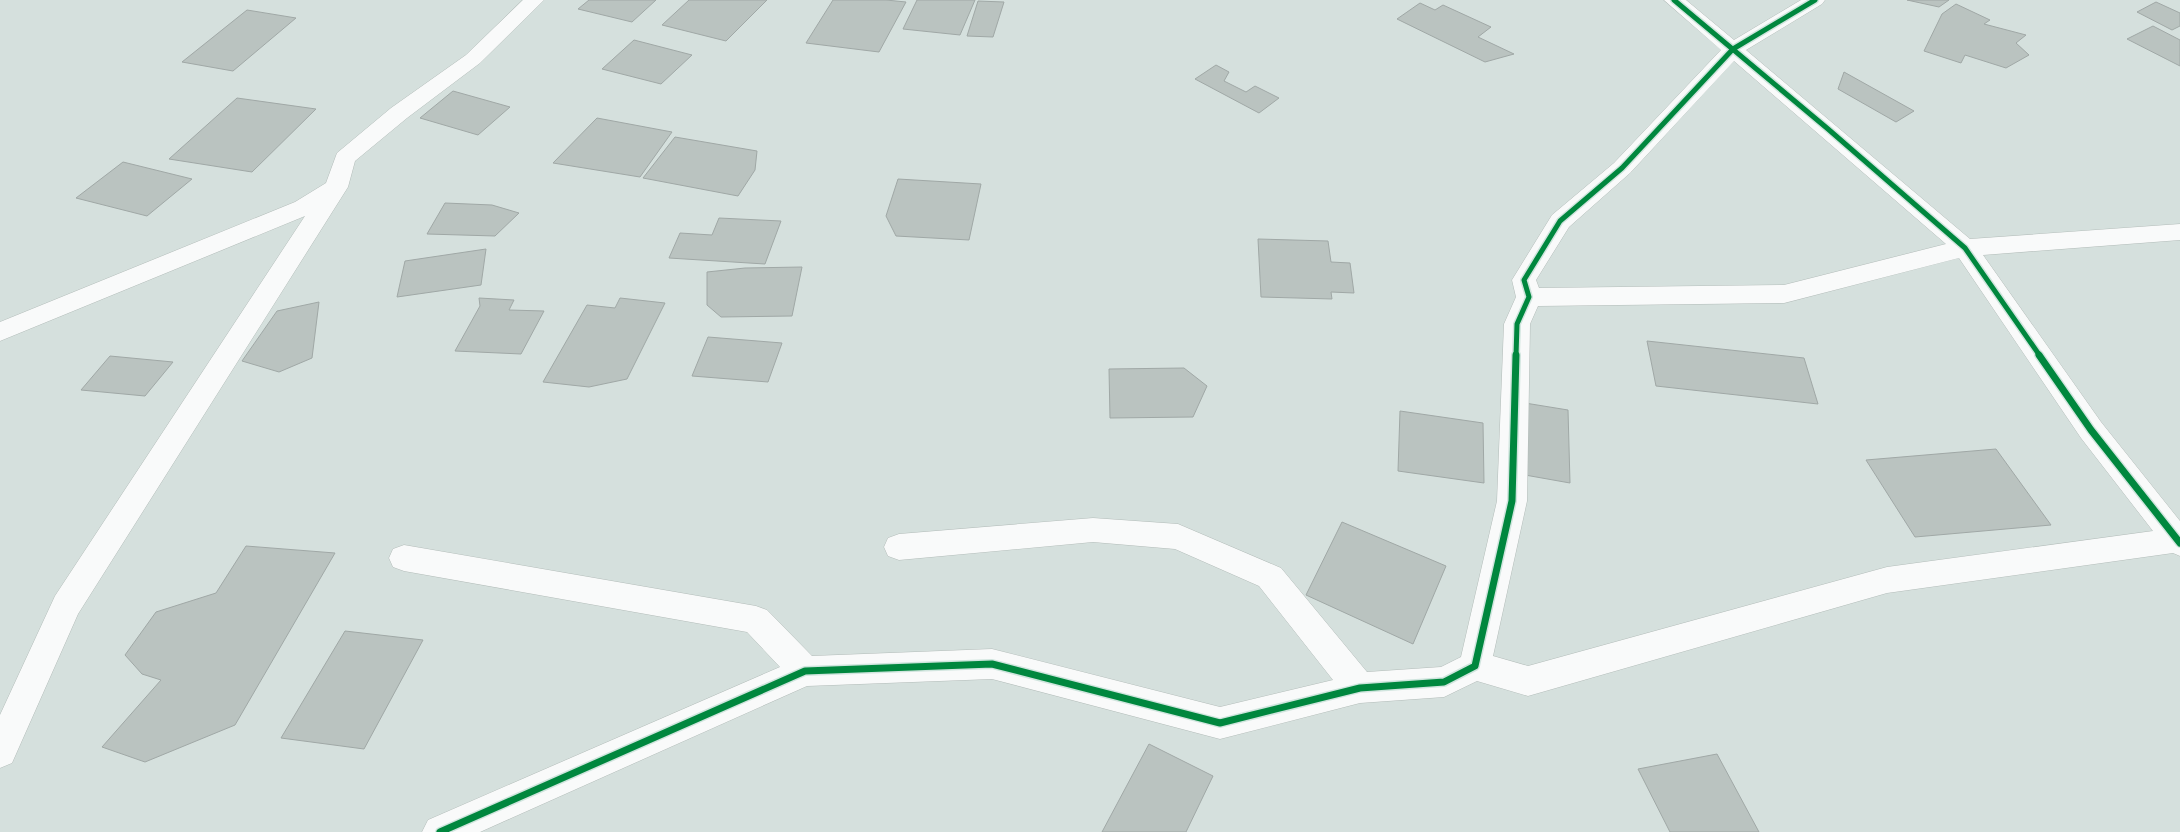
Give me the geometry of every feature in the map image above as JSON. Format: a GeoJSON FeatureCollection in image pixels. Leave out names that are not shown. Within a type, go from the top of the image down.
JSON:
{"type":"FeatureCollection","features":[{"type":"Feature","properties":{"kind":"street"},"geometry":{"type":"LineString","coordinates":[[0,752],[66,606],[336,187],[345,158],[399,113],[473,59],[534,0]]}},
{"type":"Feature","properties":{"kind":"street"},"geometry":{"type":"LineString","coordinates":[[1674,0],[1965,248],[2091,430],[2179,542]]}},
{"type":"Feature","properties":{"kind":"street"},"geometry":{"type":"LineString","coordinates":[[1475,666],[1512,501],[1517,324],[1529,297],[1524,280],[1560,222],[1622,168],[1733,49],[1815,0]]}},
{"type":"Feature","properties":{"kind":"street"},"geometry":{"type":"LineString","coordinates":[[0,332],[303,208],[336,187]]}},
{"type":"Feature","properties":{"kind":"street"},"geometry":{"type":"LineString","coordinates":[[1529,297],[1784,294],[1965,248],[2180,232]]}},
{"type":"Feature","properties":{"kind":"street"},"geometry":{"type":"LineString","coordinates":[[900,547],[1093,530],[1178,537],[1270,577],[1360,688]]}},
{"type":"Feature","properties":{"kind":"street"},"geometry":{"type":"LineString","coordinates":[[440,832],[806,671],[992,664],[1220,723],[1360,688],[1444,682],[1475,666],[1528,680],[1887,580],[2179,542]]}},
{"type":"Feature","properties":{"kind":"street"},"geometry":{"type":"LineString","coordinates":[[404,558],[756,620],[806,671]]}},
{"type":"Feature","properties":{"kind":"building"},"geometry":{"type":"Polygon","coordinates":[[[589,0],[656,0],[632,22],[578,9],[589,0]]]}},
{"type":"Feature","properties":{"kind":"building"},"geometry":{"type":"Polygon","coordinates":[[[689,0],[767,0],[726,41],[662,25],[689,0]]]}},
{"type":"Feature","properties":{"kind":"building"},"geometry":{"type":"Polygon","coordinates":[[[833,0],[906,2],[879,52],[806,43],[833,0]]]}},
{"type":"Feature","properties":{"kind":"building"},"geometry":{"type":"Polygon","coordinates":[[[917,0],[975,0],[960,35],[903,29],[917,0]]]}},
{"type":"Feature","properties":{"kind":"building"},"geometry":{"type":"Polygon","coordinates":[[[1907,0],[1949,0],[1939,7],[1907,0]]]}},
{"type":"Feature","properties":{"kind":"building"},"geometry":{"type":"Polygon","coordinates":[[[978,1],[1004,2],[993,37],[967,36],[978,1]]]}},
{"type":"Feature","properties":{"kind":"building"},"geometry":{"type":"Polygon","coordinates":[[[2156,2],[2180,13],[2180,26],[2172,30],[2137,12],[2156,2]]]}},
{"type":"Feature","properties":{"kind":"building"},"geometry":{"type":"Polygon","coordinates":[[[1420,3],[1435,10],[1443,5],[1491,27],[1478,37],[1514,54],[1485,62],[1397,19],[1420,3]]]}},
{"type":"Feature","properties":{"kind":"building"},"geometry":{"type":"Polygon","coordinates":[[[1956,4],[1990,20],[1984,24],[2026,35],[2016,43],[2029,55],[2006,68],[1965,55],[1961,63],[1924,51],[1942,14],[1956,4]]]}},
{"type":"Feature","properties":{"kind":"building"},"geometry":{"type":"Polygon","coordinates":[[[247,10],[296,18],[233,71],[182,62],[247,10]]]}},
{"type":"Feature","properties":{"kind":"building"},"geometry":{"type":"Polygon","coordinates":[[[2153,26],[2180,40],[2180,66],[2127,39],[2153,26]]]}},
{"type":"Feature","properties":{"kind":"building"},"geometry":{"type":"Polygon","coordinates":[[[634,40],[692,55],[661,84],[602,69],[634,40]]]}},
{"type":"Feature","properties":{"kind":"building"},"geometry":{"type":"Polygon","coordinates":[[[1216,65],[1229,72],[1224,81],[1246,92],[1255,86],[1279,98],[1259,113],[1195,79],[1216,65]]]}},
{"type":"Feature","properties":{"kind":"building"},"geometry":{"type":"Polygon","coordinates":[[[1844,72],[1914,111],[1896,122],[1838,89],[1844,72]]]}},
{"type":"Feature","properties":{"kind":"building"},"geometry":{"type":"Polygon","coordinates":[[[453,91],[510,107],[478,135],[420,118],[453,91]]]}},
{"type":"Feature","properties":{"kind":"building"},"geometry":{"type":"Polygon","coordinates":[[[237,98],[316,109],[252,172],[169,159],[237,98]]]}},
{"type":"Feature","properties":{"kind":"building"},"geometry":{"type":"Polygon","coordinates":[[[597,118],[672,132],[640,177],[553,163],[597,118]]]}},
{"type":"Feature","properties":{"kind":"building"},"geometry":{"type":"Polygon","coordinates":[[[675,137],[757,151],[755,170],[738,196],[643,178],[675,137]]]}},
{"type":"Feature","properties":{"kind":"building"},"geometry":{"type":"Polygon","coordinates":[[[123,162],[192,179],[147,216],[76,198],[123,162]]]}},
{"type":"Feature","properties":{"kind":"building"},"geometry":{"type":"Polygon","coordinates":[[[898,179],[981,184],[969,240],[896,236],[886,216],[898,179]]]}},
{"type":"Feature","properties":{"kind":"building"},"geometry":{"type":"Polygon","coordinates":[[[445,203],[492,205],[519,213],[495,236],[427,234],[445,203]]]}},
{"type":"Feature","properties":{"kind":"building"},"geometry":{"type":"Polygon","coordinates":[[[719,218],[781,221],[765,264],[669,258],[680,233],[712,235],[719,218]]]}},
{"type":"Feature","properties":{"kind":"building"},"geometry":{"type":"Polygon","coordinates":[[[1258,239],[1328,241],[1331,262],[1350,263],[1354,293],[1331,292],[1332,299],[1261,297],[1258,239]]]}},
{"type":"Feature","properties":{"kind":"building"},"geometry":{"type":"Polygon","coordinates":[[[486,249],[481,285],[397,297],[405,261],[486,249]]]}},
{"type":"Feature","properties":{"kind":"building"},"geometry":{"type":"Polygon","coordinates":[[[802,267],[792,316],[721,317],[707,305],[707,272],[745,268],[802,267]]]}},
{"type":"Feature","properties":{"kind":"building"},"geometry":{"type":"Polygon","coordinates":[[[479,298],[514,300],[509,310],[544,311],[521,354],[455,351],[480,306],[479,298]]]}},
{"type":"Feature","properties":{"kind":"building"},"geometry":{"type":"Polygon","coordinates":[[[620,298],[665,303],[627,379],[589,387],[543,382],[587,305],[615,308],[620,298]]]}},
{"type":"Feature","properties":{"kind":"building"},"geometry":{"type":"Polygon","coordinates":[[[319,302],[312,358],[279,372],[242,361],[277,311],[319,302]]]}},
{"type":"Feature","properties":{"kind":"building"},"geometry":{"type":"Polygon","coordinates":[[[708,337],[782,343],[768,382],[692,376],[708,337]]]}},
{"type":"Feature","properties":{"kind":"building"},"geometry":{"type":"Polygon","coordinates":[[[1647,341],[1804,358],[1818,404],[1656,386],[1647,341]]]}},
{"type":"Feature","properties":{"kind":"building"},"geometry":{"type":"Polygon","coordinates":[[[110,356],[173,362],[145,396],[81,390],[110,356]]]}},
{"type":"Feature","properties":{"kind":"building"},"geometry":{"type":"Polygon","coordinates":[[[1184,368],[1207,386],[1193,417],[1110,418],[1109,369],[1184,368]]]}},
{"type":"Feature","properties":{"kind":"building"},"geometry":{"type":"Polygon","coordinates":[[[1525,403],[1568,410],[1570,483],[1525,475],[1525,403]]]}},
{"type":"Feature","properties":{"kind":"building"},"geometry":{"type":"Polygon","coordinates":[[[1400,411],[1483,423],[1484,483],[1398,471],[1400,411]]]}},
{"type":"Feature","properties":{"kind":"building"},"geometry":{"type":"Polygon","coordinates":[[[1996,449],[2051,525],[1915,537],[1866,460],[1996,449]]]}},
{"type":"Feature","properties":{"kind":"building"},"geometry":{"type":"Polygon","coordinates":[[[1342,522],[1446,566],[1413,644],[1306,595],[1342,522]]]}},
{"type":"Feature","properties":{"kind":"building"},"geometry":{"type":"Polygon","coordinates":[[[246,546],[335,553],[235,725],[145,762],[102,747],[161,680],[142,674],[125,655],[156,612],[216,593],[246,546]]]}},
{"type":"Feature","properties":{"kind":"building"},"geometry":{"type":"Polygon","coordinates":[[[345,631],[423,640],[364,749],[281,738],[345,631]]]}},
{"type":"Feature","properties":{"kind":"building"},"geometry":{"type":"Polygon","coordinates":[[[1149,744],[1213,776],[1186,832],[1102,832],[1149,744]]]}},
{"type":"Feature","properties":{"kind":"building"},"geometry":{"type":"Polygon","coordinates":[[[1717,754],[1759,832],[1670,832],[1638,769],[1717,754]]]}},
{"type":"Feature","properties":{"kind":"cycle path"},"geometry":{"type":"LineString","coordinates":[[1674,0],[1828,129],[1965,248],[2091,430],[2180,543]]}},
{"type":"Feature","properties":{"kind":"cycle path"},"geometry":{"type":"LineString","coordinates":[[440,832],[805,671],[992,664],[1220,723],[1360,688],[1444,682],[1475,666],[1512,501],[1517,324],[1529,297],[1524,280],[1560,221],[1622,168],[1733,49],[1815,0]]}}]}
